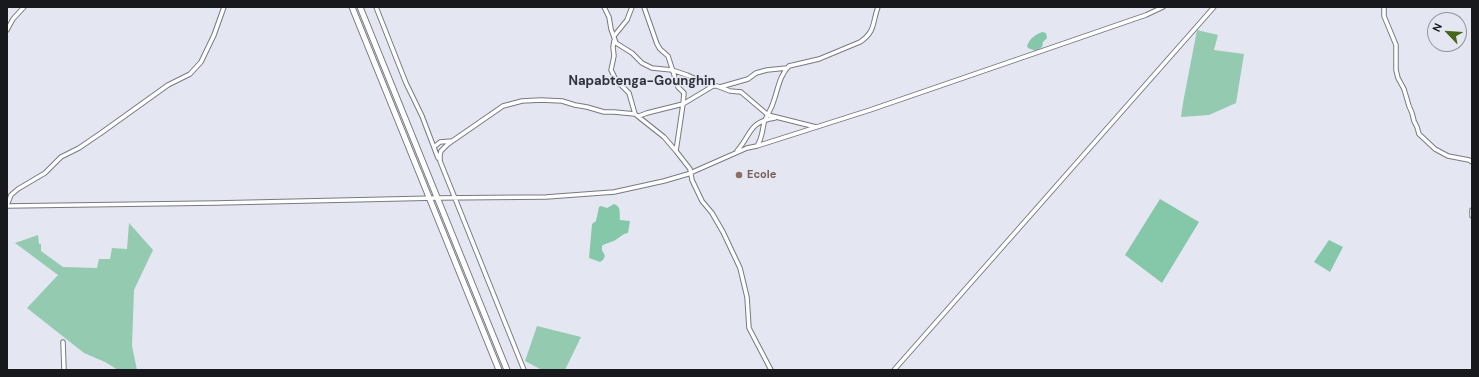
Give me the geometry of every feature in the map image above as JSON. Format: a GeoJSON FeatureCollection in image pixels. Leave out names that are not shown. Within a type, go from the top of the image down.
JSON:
{"type":"FeatureCollection","features":[{"type":"Feature","properties":{"kind":"highway"},"geometry":{"type":"LineString","coordinates":[[352,7],[499,370]]}},
{"type":"Feature","properties":{"kind":"highway"},"geometry":{"type":"LineString","coordinates":[[360,7],[507,370]]}},
{"type":"Feature","properties":{"kind":"street"},"geometry":{"type":"LineString","coordinates":[[7,30],[13,19],[24,7]]}},
{"type":"Feature","properties":{"kind":"street"},"geometry":{"type":"LineString","coordinates":[[224,7],[212,40],[201,62],[190,74],[168,85],[79,148],[61,157],[45,174],[18,189],[11,195],[7,205],[546,197],[614,192],[664,181],[691,173],[735,152],[817,127],[1124,22],[1163,7]]}},
{"type":"Feature","properties":{"kind":"street"},"geometry":{"type":"LineString","coordinates":[[376,7],[406,83],[422,116],[524,370]]}},
{"type":"Feature","properties":{"kind":"street"},"geometry":{"type":"LineString","coordinates":[[604,7],[609,17],[614,39],[614,56],[611,68],[612,73],[629,93],[633,111],[664,137],[690,169],[692,180],[702,200],[712,213],[723,232],[740,268],[747,298],[749,328],[772,370]]}},
{"type":"Feature","properties":{"kind":"street"},"geometry":{"type":"LineString","coordinates":[[614,39],[627,20],[632,7]]}},
{"type":"Feature","properties":{"kind":"street"},"geometry":{"type":"LineString","coordinates":[[644,7],[657,44],[668,56],[678,87],[684,93],[676,151]]}},
{"type":"Feature","properties":{"kind":"street"},"geometry":{"type":"LineString","coordinates":[[720,87],[748,79],[756,73],[767,70],[787,68],[789,66],[826,56],[864,40],[873,28],[878,7]]}},
{"type":"Feature","properties":{"kind":"street"},"geometry":{"type":"LineString","coordinates":[[894,370],[1214,7]]}},
{"type":"Feature","properties":{"kind":"street"},"geometry":{"type":"LineString","coordinates":[[1384,7],[1384,16],[1396,45],[1396,70],[1398,78],[1404,89],[1419,134],[1435,149],[1448,156],[1472,162]]}},
{"type":"Feature","properties":{"kind":"street"},"geometry":{"type":"LineString","coordinates":[[614,39],[642,63],[649,67],[672,70],[712,86],[730,91],[741,92],[767,115],[817,127]]}},
{"type":"Feature","properties":{"kind":"street"},"geometry":{"type":"LineString","coordinates":[[614,56],[618,51],[625,49]]}},
{"type":"Feature","properties":{"kind":"street"},"geometry":{"type":"LineString","coordinates":[[757,146],[762,136],[765,119],[773,104],[781,78],[787,68]]}},
{"type":"Feature","properties":{"kind":"street"},"geometry":{"type":"LineString","coordinates":[[440,161],[441,151],[503,106],[525,100],[562,101],[575,106],[587,107],[604,112],[637,115],[683,104],[712,86]]}},
{"type":"Feature","properties":{"kind":"street"},"geometry":{"type":"LineString","coordinates":[[735,152],[756,124],[765,119],[777,118]]}},
{"type":"Feature","properties":{"kind":"street"},"geometry":{"type":"LineString","coordinates":[[434,147],[440,142],[453,141]]}},
{"type":"Feature","properties":{"kind":"street"},"geometry":{"type":"LineString","coordinates":[[1472,210],[1472,216]]}},
{"type":"Feature","properties":{"kind":"street"},"geometry":{"type":"LineString","coordinates":[[63,342],[64,370]]}},
{"type":"Feature","properties":{"kind":"green space"},"geometry":{"type":"Polygon","coordinates":[[[1197,30],[1218,35],[1214,50],[1244,54],[1236,103],[1209,115],[1181,117],[1183,103],[1197,30]]]}},
{"type":"Feature","properties":{"kind":"green space"},"geometry":{"type":"Polygon","coordinates":[[[1042,32],[1046,33],[1047,38],[1043,42],[1042,47],[1036,51],[1028,48],[1028,43],[1031,39],[1042,32]]]}},
{"type":"Feature","properties":{"kind":"green space"},"geometry":{"type":"Polygon","coordinates":[[[1160,199],[1199,222],[1162,283],[1125,255],[1160,199]]]}},
{"type":"Feature","properties":{"kind":"green space"},"geometry":{"type":"Polygon","coordinates":[[[614,204],[617,205],[620,210],[620,220],[630,221],[628,233],[602,246],[605,256],[600,262],[589,258],[592,224],[596,221],[599,207],[601,206],[607,208],[614,204]]]}},
{"type":"Feature","properties":{"kind":"green space"},"geometry":{"type":"Polygon","coordinates":[[[129,223],[153,250],[134,290],[132,346],[137,370],[118,370],[105,362],[84,353],[27,308],[58,275],[15,243],[38,235],[39,244],[41,244],[41,251],[63,267],[97,268],[99,259],[110,259],[112,248],[127,249],[129,223]]]}},
{"type":"Feature","properties":{"kind":"green space"},"geometry":{"type":"Polygon","coordinates":[[[1329,240],[1343,247],[1330,272],[1314,262],[1329,240]]]}},
{"type":"Feature","properties":{"kind":"green space"},"geometry":{"type":"Polygon","coordinates":[[[537,326],[581,337],[565,370],[542,370],[525,361],[537,326]]]}},
{"type":"Feature","properties":{"kind":"place","name":"Ecole"},"geometry":{"type":"Point","coordinates":[739,175]}},
{"type":"Feature","properties":{"kind":"district","name":"Napabtenga-Gounghin"},"geometry":{"type":"Point","coordinates":[642,82]}}]}
